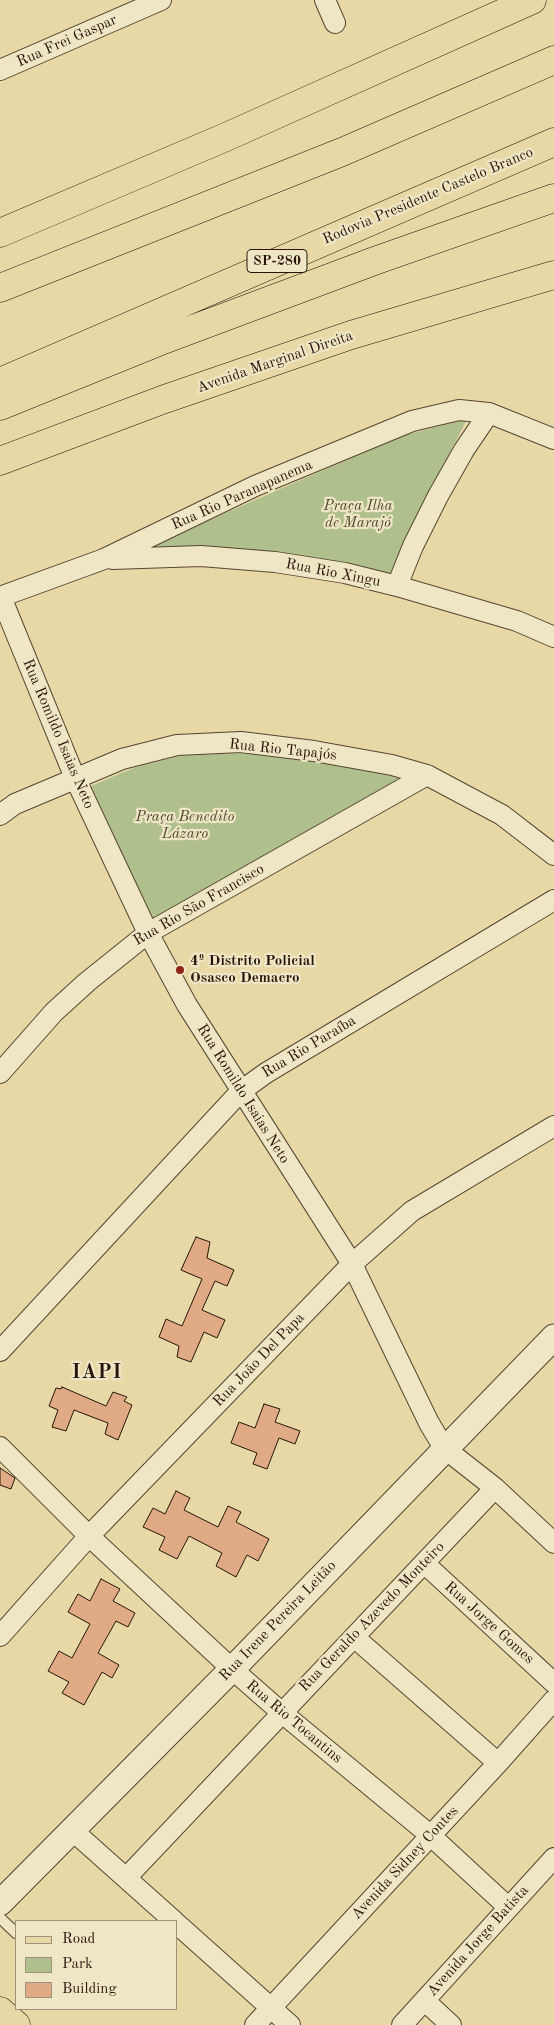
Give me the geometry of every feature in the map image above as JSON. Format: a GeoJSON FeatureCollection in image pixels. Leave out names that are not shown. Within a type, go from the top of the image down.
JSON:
{"type":"FeatureCollection","features":[{"type":"Feature","properties":{"kind":"main road"},"geometry":{"type":"LineString","coordinates":[[0,233],[226,137],[532,0]]}},
{"type":"Feature","properties":{"kind":"main road"},"geometry":{"type":"LineString","coordinates":[[0,288],[342,152],[554,60]]}},
{"type":"Feature","properties":{"kind":"main road","name":"Rodovia Presidente Castelo Branco"},"geometry":{"type":"LineString","coordinates":[[0,382],[554,142]]}},
{"type":"Feature","properties":{"kind":"main road"},"geometry":{"type":"LineString","coordinates":[[0,406],[158,342],[377,260],[554,198]]}},
{"type":"Feature","properties":{"kind":"main road","name":"Avenida Marginal Direita"},"geometry":{"type":"LineString","coordinates":[[0,461],[162,400],[351,335],[554,276]]}},
{"type":"Feature","properties":{"kind":"main road"},"geometry":{"type":"LineString","coordinates":[[0,2011],[16,2025]]}},
{"type":"Feature","properties":{"kind":"street","name":"Rua Frei Gaspar"},"geometry":{"type":"LineString","coordinates":[[0,70],[161,0]]}},
{"type":"Feature","properties":{"kind":"street"},"geometry":{"type":"LineString","coordinates":[[326,0],[335,22]]}},
{"type":"Feature","properties":{"kind":"street","name":"Rua Rio Paranapanema"},"geometry":{"type":"LineString","coordinates":[[1,597],[104,559],[255,486],[412,421],[459,410],[489,413],[554,439]]}},
{"type":"Feature","properties":{"kind":"street"},"geometry":{"type":"LineString","coordinates":[[397,586],[413,546],[438,496],[464,450],[489,413]]}},
{"type":"Feature","properties":{"kind":"street","name":"Rua Rio Xingu"},"geometry":{"type":"LineString","coordinates":[[104,559],[201,556],[275,562],[344,573],[397,586],[517,621],[554,636]]}},
{"type":"Feature","properties":{"kind":"street","name":"Rua Romildo Isaias Neto"},"geometry":{"type":"LineString","coordinates":[[1,597],[74,778],[148,932],[187,1005],[352,1264],[429,1423],[444,1448],[495,1488],[554,1543]]}},
{"type":"Feature","properties":{"kind":"street","name":"Rua Rio Tapajós"},"geometry":{"type":"LineString","coordinates":[[0,815],[15,804],[122,759],[177,745],[241,742],[314,751],[392,765],[427,775],[502,814],[554,854]]}},
{"type":"Feature","properties":{"kind":"street","name":"Rua Rio São Francisco"},"geometry":{"type":"LineString","coordinates":[[0,1073],[54,1012],[148,932],[427,775]]}},
{"type":"Feature","properties":{"kind":"street","name":"Rua Rio Paraíba"},"geometry":{"type":"LineString","coordinates":[[0,1351],[241,1091],[266,1073],[554,900]]}},
{"type":"Feature","properties":{"kind":"street","name":"Rua João Del Papa"},"geometry":{"type":"LineString","coordinates":[[0,1636],[89,1536],[352,1264],[412,1211],[554,1126]]}},
{"type":"Feature","properties":{"kind":"street","name":"Rua Irene Pereira Leitão"},"geometry":{"type":"LineString","coordinates":[[0,1903],[232,1669],[444,1448],[554,1337]]}},
{"type":"Feature","properties":{"kind":"street","name":"Rua Rio Tocantins"},"geometry":{"type":"LineString","coordinates":[[0,1447],[89,1536],[232,1669],[430,1836],[508,1907]]}},
{"type":"Feature","properties":{"kind":"street","name":"Rua Geraldo Azevedo Monteiro"},"geometry":{"type":"LineString","coordinates":[[126,1878],[495,1488]]}},
{"type":"Feature","properties":{"kind":"street","name":"Rua Jorge Gomes"},"geometry":{"type":"LineString","coordinates":[[424,1563],[554,1682]]}},
{"type":"Feature","properties":{"kind":"street"},"geometry":{"type":"LineString","coordinates":[[354,1638],[498,1763]]}},
{"type":"Feature","properties":{"kind":"street","name":"Avenida Sidney Contes"},"geometry":{"type":"LineString","coordinates":[[255,2025],[554,1700]]}},
{"type":"Feature","properties":{"kind":"street"},"geometry":{"type":"LineString","coordinates":[[72,1830],[173,1920]]}},
{"type":"Feature","properties":{"kind":"street","name":"Avenida Jorge Batista"},"geometry":{"type":"LineString","coordinates":[[402,2025],[554,1858]]}},
{"type":"Feature","properties":{"kind":"street"},"geometry":{"type":"LineString","coordinates":[[178,1925],[290,2025]]}},
{"type":"Feature","properties":{"kind":"street"},"geometry":{"type":"LineString","coordinates":[[425,2000],[451,2025]]}},
{"type":"Feature","properties":{"kind":"lane"},"geometry":{"type":"LineString","coordinates":[[0,1918],[15,1932]]}},
{"type":"Feature","properties":{"kind":"green space","name":"Praça Ilha de Marajó"},"geometry":{"type":"Polygon","coordinates":[[[467,419],[411,529],[390,583],[132,554],[401,436],[467,419]]]}},
{"type":"Feature","properties":{"kind":"green space","name":"Praça Benedito Lázaro"},"geometry":{"type":"Polygon","coordinates":[[[250,753],[312,760],[416,777],[152,923],[91,786],[136,767],[183,755],[250,753]]]}},
{"type":"Feature","properties":{"kind":"building"},"geometry":{"type":"Polygon","coordinates":[[[196,1237],[210,1242],[207,1258],[234,1270],[227,1286],[215,1281],[202,1310],[225,1320],[217,1338],[204,1332],[191,1362],[177,1357],[179,1346],[159,1337],[166,1319],[182,1326],[202,1279],[181,1270],[196,1237]]]}},
{"type":"Feature","properties":{"kind":"building"},"geometry":{"type":"Polygon","coordinates":[[[62,1387],[106,1406],[113,1392],[127,1397],[124,1401],[132,1405],[118,1440],[105,1434],[108,1423],[74,1410],[66,1431],[52,1427],[58,1410],[49,1406],[56,1388],[61,1389],[62,1387]]]}},
{"type":"Feature","properties":{"kind":"building"},"geometry":{"type":"Polygon","coordinates":[[[264,1404],[280,1409],[275,1422],[300,1431],[295,1444],[279,1438],[267,1469],[253,1464],[257,1453],[231,1443],[239,1422],[255,1428],[264,1404]]]}},
{"type":"Feature","properties":{"kind":"building"},"geometry":{"type":"Polygon","coordinates":[[[0,1468],[15,1478],[11,1489],[0,1485],[0,1468]]]}},
{"type":"Feature","properties":{"kind":"building"},"geometry":{"type":"Polygon","coordinates":[[[176,1491],[190,1498],[184,1510],[218,1527],[228,1506],[241,1512],[236,1522],[269,1539],[258,1561],[247,1555],[236,1577],[216,1566],[222,1553],[189,1536],[177,1559],[159,1550],[165,1537],[143,1527],[153,1508],[165,1514],[176,1491]]]}},
{"type":"Feature","properties":{"kind":"building"},"geometry":{"type":"Polygon","coordinates":[[[101,1579],[120,1589],[113,1601],[135,1613],[128,1627],[116,1621],[98,1653],[119,1665],[112,1678],[102,1672],[84,1705],[62,1693],[69,1682],[48,1671],[59,1651],[72,1658],[90,1624],[68,1612],[78,1594],[90,1601],[101,1579]]]}},
{"type":"Feature","properties":{"kind":"place","name":"4º Distrito Policial Osasco Demacro"},"geometry":{"type":"Point","coordinates":[180,970]}},
{"type":"Feature","properties":{"kind":"district","name":"IAPI"},"geometry":{"type":"Point","coordinates":[97,1373]}}]}
